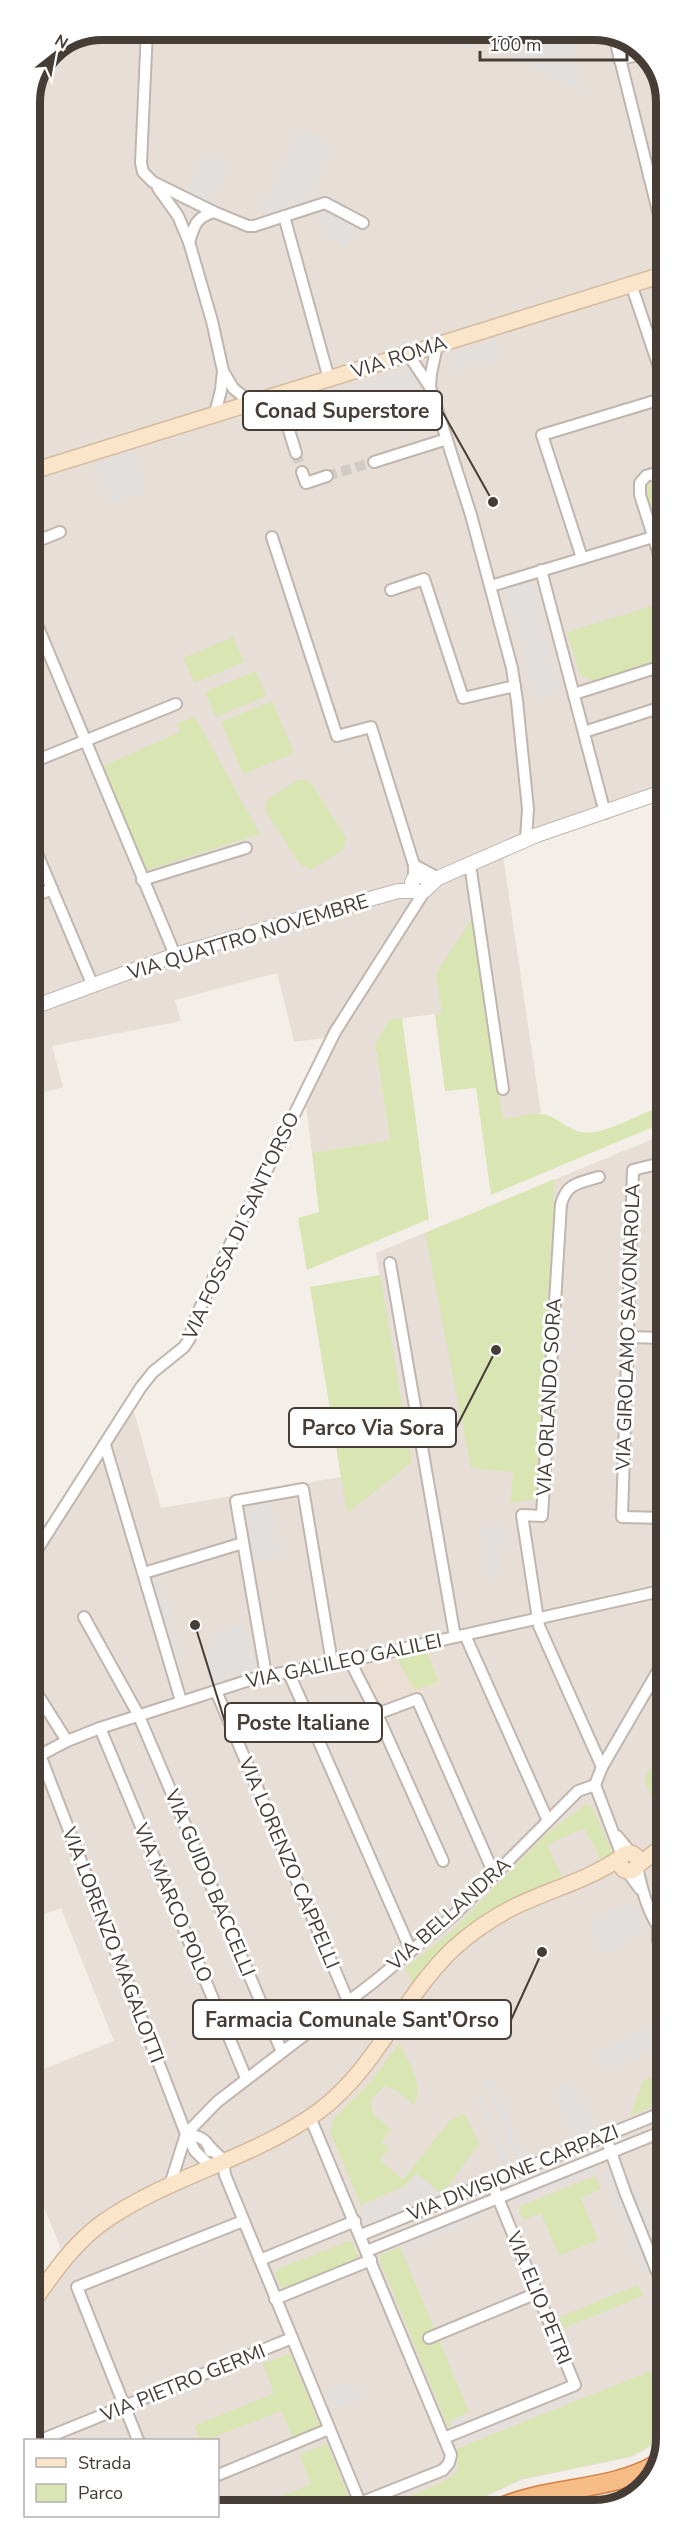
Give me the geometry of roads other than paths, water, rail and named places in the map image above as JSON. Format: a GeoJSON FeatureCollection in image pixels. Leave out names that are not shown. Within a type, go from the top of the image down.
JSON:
{"type":"FeatureCollection","features":[{"type":"Feature","properties":{"kind":"highway"},"geometry":{"type":"LineString","coordinates":[[521,2500],[626,2479],[647,2469]]}},
{"type":"Feature","properties":{"kind":"main road","name":"VIA ROMA"},"geometry":{"type":"LineString","coordinates":[[40,469],[656,277]]}},
{"type":"Feature","properties":{"kind":"main road"},"geometry":{"type":"LineString","coordinates":[[40,2292],[59,2266],[86,2236],[117,2214],[217,2163],[279,2135],[310,2117],[339,2095],[358,2075],[426,1979],[459,1945],[483,1925],[511,1909],[656,1849]]}},
{"type":"Feature","properties":{"kind":"street"},"geometry":{"type":"LineString","coordinates":[[147,40],[141,163],[143,172],[167,198],[189,242],[212,321],[232,409]]}},
{"type":"Feature","properties":{"kind":"street"},"geometry":{"type":"LineString","coordinates":[[616,44],[656,204]]}},
{"type":"Feature","properties":{"kind":"street"},"geometry":{"type":"LineString","coordinates":[[619,59],[635,56]]}},
{"type":"Feature","properties":{"kind":"street"},"geometry":{"type":"LineString","coordinates":[[649,176],[656,174]]}},
{"type":"Feature","properties":{"kind":"street"},"geometry":{"type":"LineString","coordinates":[[153,182],[248,226],[325,203],[363,223]]}},
{"type":"Feature","properties":{"kind":"street"},"geometry":{"type":"LineString","coordinates":[[178,216],[182,206],[188,200]]}},
{"type":"Feature","properties":{"kind":"street"},"geometry":{"type":"LineString","coordinates":[[188,200],[194,223],[189,242]]}},
{"type":"Feature","properties":{"kind":"street"},"geometry":{"type":"LineString","coordinates":[[194,223],[203,215],[214,212]]}},
{"type":"Feature","properties":{"kind":"street"},"geometry":{"type":"LineString","coordinates":[[284,216],[329,379]]}},
{"type":"Feature","properties":{"kind":"street"},"geometry":{"type":"LineString","coordinates":[[631,284],[656,358]]}},
{"type":"Feature","properties":{"kind":"street"},"geometry":{"type":"LineString","coordinates":[[430,387],[438,345]]}},
{"type":"Feature","properties":{"kind":"street"},"geometry":{"type":"LineString","coordinates":[[414,352],[427,359],[431,374]]}},
{"type":"Feature","properties":{"kind":"street"},"geometry":{"type":"LineString","coordinates":[[414,352],[430,387],[491,586],[515,686],[531,837]]}},
{"type":"Feature","properties":{"kind":"street"},"geometry":{"type":"LineString","coordinates":[[227,389],[251,403]]}},
{"type":"Feature","properties":{"kind":"street"},"geometry":{"type":"LineString","coordinates":[[214,414],[227,389]]}},
{"type":"Feature","properties":{"kind":"street"},"geometry":{"type":"LineString","coordinates":[[278,394],[296,453]]}},
{"type":"Feature","properties":{"kind":"street"},"geometry":{"type":"LineString","coordinates":[[582,558],[542,435],[656,401]]}},
{"type":"Feature","properties":{"kind":"street"},"geometry":{"type":"LineString","coordinates":[[374,462],[447,439]]}},
{"type":"Feature","properties":{"kind":"street"},"geometry":{"type":"LineString","coordinates":[[302,472],[306,483],[327,476]]}},
{"type":"Feature","properties":{"kind":"street"},"geometry":{"type":"LineString","coordinates":[[656,473],[646,476],[639,483],[640,495],[656,546]]}},
{"type":"Feature","properties":{"kind":"street"},"geometry":{"type":"LineString","coordinates":[[40,540],[60,532]]}},
{"type":"Feature","properties":{"kind":"street"},"geometry":{"type":"LineString","coordinates":[[273,537],[338,736],[371,727],[421,882]]}},
{"type":"Feature","properties":{"kind":"street"},"geometry":{"type":"LineString","coordinates":[[491,586],[653,537]]}},
{"type":"Feature","properties":{"kind":"street"},"geometry":{"type":"LineString","coordinates":[[541,570],[605,813]]}},
{"type":"Feature","properties":{"kind":"street"},"geometry":{"type":"LineString","coordinates":[[392,590],[424,579],[463,698],[515,686]]}},
{"type":"Feature","properties":{"kind":"street"},"geometry":{"type":"LineString","coordinates":[[40,632],[175,955]]}},
{"type":"Feature","properties":{"kind":"street"},"geometry":{"type":"LineString","coordinates":[[574,694],[656,668]]}},
{"type":"Feature","properties":{"kind":"street"},"geometry":{"type":"LineString","coordinates":[[40,759],[176,704]]}},
{"type":"Feature","properties":{"kind":"street"},"geometry":{"type":"LineString","coordinates":[[584,732],[656,709]]}},
{"type":"Feature","properties":{"kind":"street","name":"VIA QUATTRO NOVEMBRE"},"geometry":{"type":"LineString","coordinates":[[40,1005],[175,955],[398,891],[470,864],[531,837],[656,794]]}},
{"type":"Feature","properties":{"kind":"street"},"geometry":{"type":"LineString","coordinates":[[142,880],[246,848]]}},
{"type":"Feature","properties":{"kind":"street"},"geometry":{"type":"LineString","coordinates":[[40,861],[93,986]]}},
{"type":"Feature","properties":{"kind":"street"},"geometry":{"type":"LineString","coordinates":[[470,864],[503,1089]]}},
{"type":"Feature","properties":{"kind":"street","name":"VIA FOSSA DI SANT'ORSO"},"geometry":{"type":"LineString","coordinates":[[40,1545],[153,1372],[184,1347],[190,1338],[193,1324],[217,1270],[335,1032],[413,909],[421,882]]}},
{"type":"Feature","properties":{"kind":"street"},"geometry":{"type":"LineString","coordinates":[[40,894],[52,889]]}},
{"type":"Feature","properties":{"kind":"street","name":"VIA GIROLAMO SAVONAROLA"},"geometry":{"type":"LineString","coordinates":[[656,1164],[633,1170],[622,1517],[656,1518]]}},
{"type":"Feature","properties":{"kind":"street","name":"VIA ORLANDO SORA"},"geometry":{"type":"LineString","coordinates":[[538,1618],[522,1515],[542,1516],[561,1204],[565,1191],[573,1185],[599,1177]]}},
{"type":"Feature","properties":{"kind":"street"},"geometry":{"type":"LineString","coordinates":[[390,1263],[460,1636],[548,1821]]}},
{"type":"Feature","properties":{"kind":"street"},"geometry":{"type":"LineString","coordinates":[[628,1337],[656,1338]]}},
{"type":"Feature","properties":{"kind":"street"},"geometry":{"type":"LineString","coordinates":[[105,1445],[181,1701]]}},
{"type":"Feature","properties":{"kind":"street"},"geometry":{"type":"LineString","coordinates":[[266,1676],[236,1501],[303,1489],[332,1663]]}},
{"type":"Feature","properties":{"kind":"street"},"geometry":{"type":"LineString","coordinates":[[144,1573],[243,1543]]}},
{"type":"Feature","properties":{"kind":"street","name":"VIA GALILEO GALILEI"},"geometry":{"type":"LineString","coordinates":[[40,1755],[67,1741],[138,1714],[266,1676],[656,1592]]}},
{"type":"Feature","properties":{"kind":"street","name":"VIA GUIDO BACCELLI"},"geometry":{"type":"LineString","coordinates":[[84,1617],[138,1714],[282,2052]]}},
{"type":"Feature","properties":{"kind":"street"},"geometry":{"type":"LineString","coordinates":[[538,1618],[539,1626],[602,1767]]}},
{"type":"Feature","properties":{"kind":"street"},"geometry":{"type":"LineString","coordinates":[[349,1659],[377,1714],[443,1861]]}},
{"type":"Feature","properties":{"kind":"street"},"geometry":{"type":"LineString","coordinates":[[288,1671],[411,1951]]}},
{"type":"Feature","properties":{"kind":"street"},"geometry":{"type":"LineString","coordinates":[[656,1674],[602,1767],[595,1785],[615,1834],[656,1919]]}},
{"type":"Feature","properties":{"kind":"street","name":"VIA LORENZO CAPPELLI"},"geometry":{"type":"LineString","coordinates":[[216,1691],[348,2001]]}},
{"type":"Feature","properties":{"kind":"street"},"geometry":{"type":"LineString","coordinates":[[40,1698],[67,1741]]}},
{"type":"Feature","properties":{"kind":"street"},"geometry":{"type":"LineString","coordinates":[[377,1714],[417,1699],[494,1874]]}},
{"type":"Feature","properties":{"kind":"street","name":"VIA MARCO POLO"},"geometry":{"type":"LineString","coordinates":[[100,1728],[246,2078]]}},
{"type":"Feature","properties":{"kind":"street","name":"VIA LORENZO MAGALOTTI"},"geometry":{"type":"LineString","coordinates":[[40,1770],[186,2134],[195,2151],[217,2163]]}},
{"type":"Feature","properties":{"kind":"street","name":"VIA BELLANDRA"},"geometry":{"type":"LineString","coordinates":[[186,2134],[217,2102],[246,2078],[348,2001],[454,1915],[578,1791],[595,1785]]}},
{"type":"Feature","properties":{"kind":"street","name":"VIA DIVISIONE CARPAZI"},"geometry":{"type":"LineString","coordinates":[[361,2235],[656,2115]]}},
{"type":"Feature","properties":{"kind":"street"},"geometry":{"type":"LineString","coordinates":[[310,2117],[451,2455],[449,2463],[443,2470],[377,2500]]}},
{"type":"Feature","properties":{"kind":"street"},"geometry":{"type":"LineString","coordinates":[[170,2186],[186,2134],[203,2139],[225,2175],[358,2500]]}},
{"type":"Feature","properties":{"kind":"street","name":"VIA DIVISIONE CARPAZI"},"geometry":{"type":"LineString","coordinates":[[275,2299],[498,2198],[656,2134]]}},
{"type":"Feature","properties":{"kind":"street"},"geometry":{"type":"LineString","coordinates":[[605,2135],[656,2269]]}},
{"type":"Feature","properties":{"kind":"street","name":"VIA ELIO PETRI"},"geometry":{"type":"LineString","coordinates":[[444,2438],[575,2385],[491,2181]]}},
{"type":"Feature","properties":{"kind":"street"},"geometry":{"type":"LineString","coordinates":[[138,2439],[77,2287],[243,2221]]}},
{"type":"Feature","properties":{"kind":"street"},"geometry":{"type":"LineString","coordinates":[[260,2260],[355,2221]]}},
{"type":"Feature","properties":{"kind":"street"},"geometry":{"type":"LineString","coordinates":[[429,2338],[537,2293]]}},
{"type":"Feature","properties":{"kind":"street","name":"VIA PIETRO GERMI"},"geometry":{"type":"LineString","coordinates":[[43,2439],[292,2338]]}},
{"type":"Feature","properties":{"kind":"street"},"geometry":{"type":"LineString","coordinates":[[219,2475],[329,2429]]}},
{"type":"Feature","properties":{"kind":"tunnel"},"geometry":{"type":"LineString","coordinates":[[296,453],[302,472]]}},
{"type":"Feature","properties":{"kind":"tunnel"},"geometry":{"type":"LineString","coordinates":[[327,476],[374,462]]}},
{"type":"Feature","properties":{"kind":"place","name":"Conad Superstore"},"geometry":{"type":"Point","coordinates":[493,502]}},
{"type":"Feature","properties":{"kind":"place","name":"Parco Via Sora"},"geometry":{"type":"Point","coordinates":[496,1350]}},
{"type":"Feature","properties":{"kind":"place","name":"Poste Italiane"},"geometry":{"type":"Point","coordinates":[195,1625]}},
{"type":"Feature","properties":{"kind":"place","name":"Farmacia Comunale Sant'Orso"},"geometry":{"type":"Point","coordinates":[542,1952]}}]}
